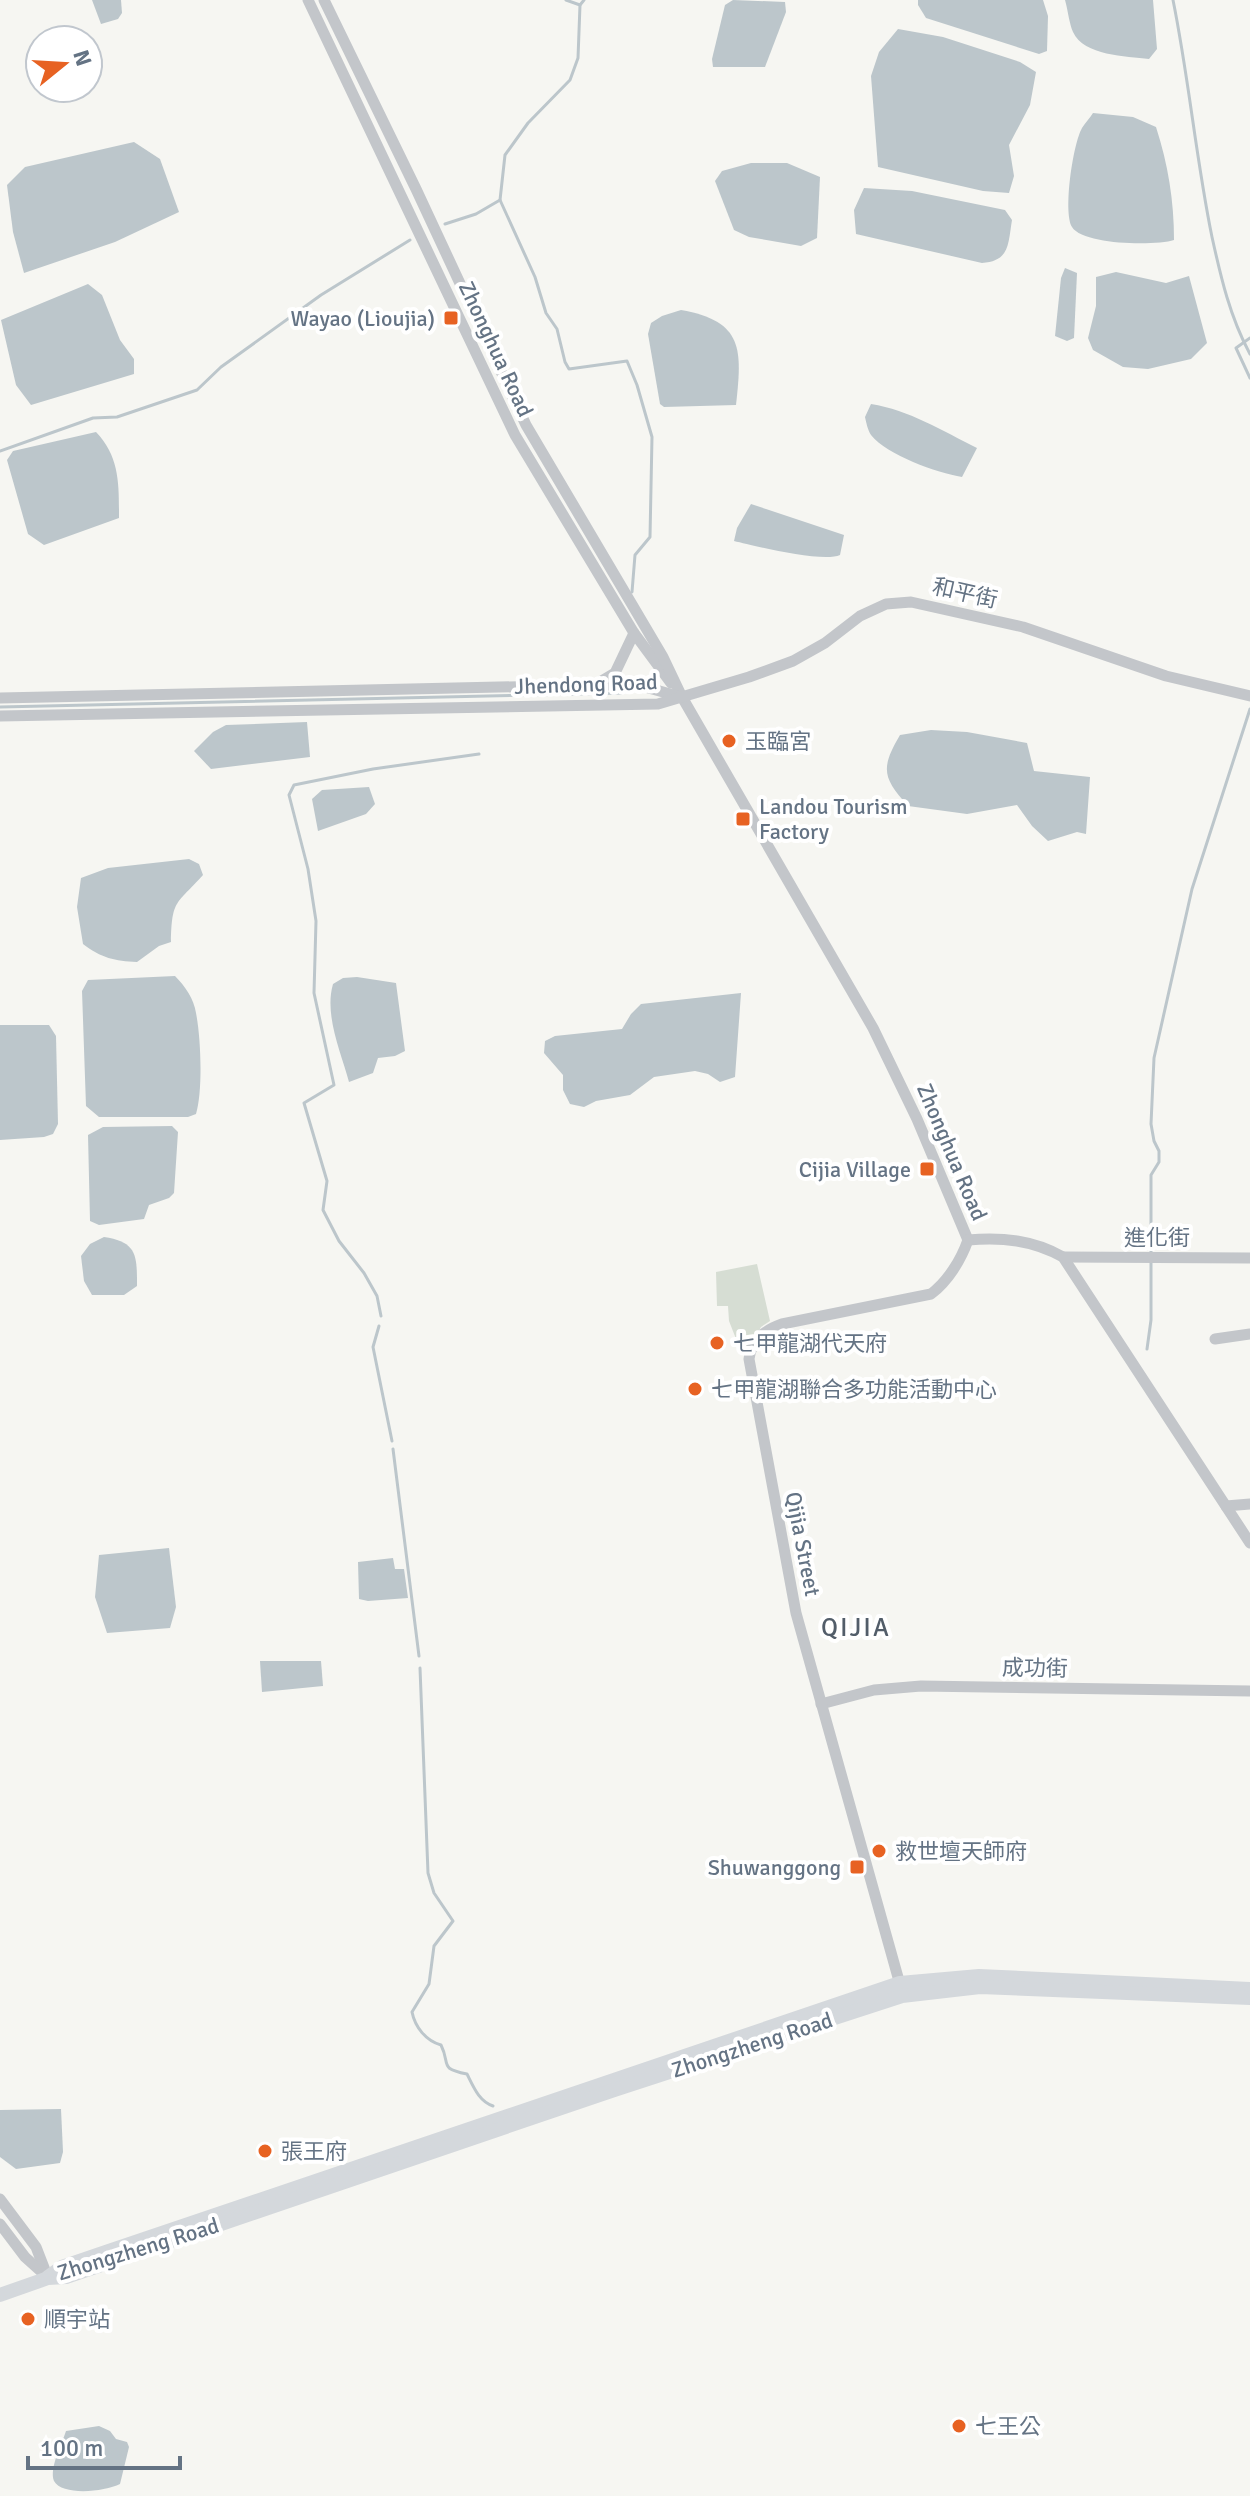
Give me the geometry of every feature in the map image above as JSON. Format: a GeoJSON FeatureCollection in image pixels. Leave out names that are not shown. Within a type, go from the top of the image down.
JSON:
{"type":"FeatureCollection","features":[{"type":"Feature","properties":{"kind":"main road","name":"Zhongzheng Road"},"geometry":{"type":"LineString","coordinates":[[0,2295],[48,2278],[66,2277],[901,1990],[979,1976],[1250,1989]]}},
{"type":"Feature","properties":{"kind":"main road","name":"Zhongzheng Road"},"geometry":{"type":"LineString","coordinates":[[901,1990],[980,1987],[1250,1998]]}},
{"type":"Feature","properties":{"kind":"street","name":"Zhonghua Road"},"geometry":{"type":"LineString","coordinates":[[308,0],[515,435],[634,633],[682,697]]}},
{"type":"Feature","properties":{"kind":"street","name":"Zhonghua Road"},"geometry":{"type":"LineString","coordinates":[[324,0],[526,425],[663,657],[682,697],[873,1028],[917,1119],[968,1240],[991,1238],[1029,1242],[1063,1257]]}},
{"type":"Feature","properties":{"kind":"street","name":"和平街"},"geometry":{"type":"LineString","coordinates":[[682,697],[793,661],[825,643],[860,616],[886,604],[911,602],[932,604],[1023,627],[1166,676],[1250,696]]}},
{"type":"Feature","properties":{"kind":"street"},"geometry":{"type":"LineString","coordinates":[[595,685],[615,673],[634,633]]}},
{"type":"Feature","properties":{"kind":"street","name":"Jhendong Road"},"geometry":{"type":"LineString","coordinates":[[0,698],[595,685],[638,685],[682,697]]}},
{"type":"Feature","properties":{"kind":"street","name":"Jhendong Road"},"geometry":{"type":"LineString","coordinates":[[0,716],[625,706],[658,704],[682,697]]}},
{"type":"Feature","properties":{"kind":"street","name":"Qijia Street"},"geometry":{"type":"LineString","coordinates":[[901,1990],[788,1579],[757,1416],[750,1347],[768,1329],[782,1324],[931,1294],[940,1287],[963,1254],[968,1240]]}},
{"type":"Feature","properties":{"kind":"street"},"geometry":{"type":"LineString","coordinates":[[1063,1257],[1250,1543]]}},
{"type":"Feature","properties":{"kind":"street","name":"進化街"},"geometry":{"type":"LineString","coordinates":[[1063,1257],[1250,1258]]}},
{"type":"Feature","properties":{"kind":"street"},"geometry":{"type":"LineString","coordinates":[[1215,1339],[1250,1334]]}},
{"type":"Feature","properties":{"kind":"street"},"geometry":{"type":"LineString","coordinates":[[1226,1506],[1250,1504]]}},
{"type":"Feature","properties":{"kind":"street","name":"成功街"},"geometry":{"type":"LineString","coordinates":[[821,1704],[874,1690],[921,1686],[1250,1691]]}},
{"type":"Feature","properties":{"kind":"street"},"geometry":{"type":"LineString","coordinates":[[0,2199],[36,2247],[48,2278]]}},
{"type":"Feature","properties":{"kind":"street"},"geometry":{"type":"LineString","coordinates":[[0,2224],[25,2257],[48,2278]]}},
{"type":"Feature","properties":{"kind":"shaded area"},"geometry":{"type":"Polygon","coordinates":[[[92,0],[121,0],[122,13],[118,19],[101,24],[92,0]]]}},
{"type":"Feature","properties":{"kind":"shaded area"},"geometry":{"type":"Polygon","coordinates":[[[733,0],[785,2],[786,12],[765,67],[713,67],[712,59],[725,5],[733,0]]]}},
{"type":"Feature","properties":{"kind":"shaded area"},"geometry":{"type":"Polygon","coordinates":[[[918,0],[1043,0],[1048,16],[1047,51],[1039,54],[926,18],[918,0]]]}},
{"type":"Feature","properties":{"kind":"shaded area"},"geometry":{"type":"Polygon","coordinates":[[[1065,0],[1153,0],[1157,49],[1149,59],[1106,53],[1086,46],[1073,32],[1065,0]]]}},
{"type":"Feature","properties":{"kind":"shaded area"},"geometry":{"type":"Polygon","coordinates":[[[898,29],[943,37],[1020,62],[1036,72],[1030,105],[1009,145],[1014,176],[1009,193],[983,191],[878,167],[871,76],[879,52],[898,29]]]}},
{"type":"Feature","properties":{"kind":"shaded area"},"geometry":{"type":"Polygon","coordinates":[[[1093,113],[1133,117],[1156,127],[1170,183],[1174,240],[1152,243],[1104,241],[1079,233],[1072,227],[1068,207],[1073,162],[1082,128],[1093,113]]]}},
{"type":"Feature","properties":{"kind":"shaded area"},"geometry":{"type":"Polygon","coordinates":[[[134,142],[160,159],[179,212],[115,242],[24,273],[13,232],[7,185],[25,167],[134,142]]]}},
{"type":"Feature","properties":{"kind":"shaded area"},"geometry":{"type":"Polygon","coordinates":[[[751,163],[787,163],[820,177],[817,238],[801,246],[749,237],[734,230],[715,181],[722,171],[751,163]]]}},
{"type":"Feature","properties":{"kind":"shaded area"},"geometry":{"type":"Polygon","coordinates":[[[864,188],[912,191],[1005,210],[1012,220],[1006,250],[998,259],[982,263],[856,234],[854,210],[864,188]]]}},
{"type":"Feature","properties":{"kind":"shaded area"},"geometry":{"type":"Polygon","coordinates":[[[1065,268],[1077,273],[1074,338],[1067,341],[1055,336],[1061,278],[1065,268]]]}},
{"type":"Feature","properties":{"kind":"shaded area"},"geometry":{"type":"Polygon","coordinates":[[[1116,272],[1166,283],[1189,276],[1207,343],[1191,359],[1148,369],[1123,367],[1093,350],[1088,338],[1096,306],[1096,277],[1116,272]]]}},
{"type":"Feature","properties":{"kind":"shaded area"},"geometry":{"type":"Polygon","coordinates":[[[88,284],[102,295],[120,340],[134,359],[134,374],[31,405],[16,385],[1,320],[88,284]]]}},
{"type":"Feature","properties":{"kind":"shaded area"},"geometry":{"type":"Polygon","coordinates":[[[681,310],[702,315],[728,330],[738,354],[736,405],[664,407],[660,404],[648,334],[651,323],[681,310]]]}},
{"type":"Feature","properties":{"kind":"shaded area"},"geometry":{"type":"Polygon","coordinates":[[[871,404],[912,416],[977,448],[962,477],[913,462],[878,442],[870,433],[865,417],[871,404]]]}},
{"type":"Feature","properties":{"kind":"shaded area"},"geometry":{"type":"Polygon","coordinates":[[[96,432],[114,461],[119,518],[44,545],[28,534],[7,460],[13,451],[96,432]]]}},
{"type":"Feature","properties":{"kind":"shaded area"},"geometry":{"type":"Polygon","coordinates":[[[751,504],[844,535],[840,555],[819,557],[734,541],[737,528],[751,504]]]}},
{"type":"Feature","properties":{"kind":"shaded area"},"geometry":{"type":"Polygon","coordinates":[[[307,722],[310,757],[211,769],[194,751],[213,732],[226,725],[307,722]]]}},
{"type":"Feature","properties":{"kind":"shaded area"},"geometry":{"type":"Polygon","coordinates":[[[931,730],[967,732],[1027,743],[1034,771],[1090,777],[1086,834],[1077,832],[1048,841],[1017,805],[967,814],[908,806],[889,780],[889,756],[900,735],[931,730]]]}},
{"type":"Feature","properties":{"kind":"shaded area"},"geometry":{"type":"Polygon","coordinates":[[[369,787],[375,804],[366,814],[318,831],[312,799],[322,790],[369,787]]]}},
{"type":"Feature","properties":{"kind":"shaded area"},"geometry":{"type":"Polygon","coordinates":[[[189,859],[199,864],[203,875],[174,910],[171,942],[159,946],[137,962],[108,958],[83,944],[77,907],[81,878],[108,868],[189,859]]]}},
{"type":"Feature","properties":{"kind":"shaded area"},"geometry":{"type":"Polygon","coordinates":[[[175,976],[191,998],[198,1024],[200,1079],[196,1114],[188,1117],[99,1117],[86,1106],[82,991],[88,980],[175,976]]]}},
{"type":"Feature","properties":{"kind":"shaded area"},"geometry":{"type":"Polygon","coordinates":[[[343,978],[396,983],[405,1051],[378,1058],[373,1073],[349,1082],[335,1033],[331,996],[333,984],[343,978]]]}},
{"type":"Feature","properties":{"kind":"shaded area"},"geometry":{"type":"Polygon","coordinates":[[[741,993],[735,1077],[720,1082],[708,1074],[695,1071],[654,1077],[630,1095],[596,1101],[584,1107],[570,1104],[563,1090],[563,1075],[544,1053],[545,1041],[555,1036],[622,1029],[641,1004],[741,993]]]}},
{"type":"Feature","properties":{"kind":"shaded area"},"geometry":{"type":"Polygon","coordinates":[[[0,1025],[49,1025],[56,1036],[58,1124],[53,1134],[0,1140],[0,1025]]]}},
{"type":"Feature","properties":{"kind":"shaded area"},"geometry":{"type":"Polygon","coordinates":[[[172,1126],[178,1132],[174,1193],[149,1205],[144,1219],[99,1225],[90,1221],[88,1135],[103,1127],[172,1126]]]}},
{"type":"Feature","properties":{"kind":"shaded area"},"geometry":{"type":"Polygon","coordinates":[[[104,1237],[123,1242],[133,1252],[137,1286],[124,1295],[92,1295],[84,1281],[81,1256],[90,1244],[104,1237]]]}},
{"type":"Feature","properties":{"kind":"shaded area"},"geometry":{"type":"Polygon","coordinates":[[[757,1264],[770,1321],[761,1327],[750,1347],[740,1349],[729,1321],[728,1306],[717,1306],[716,1272],[757,1264]]]}},
{"type":"Feature","properties":{"kind":"shaded area"},"geometry":{"type":"Polygon","coordinates":[[[169,1548],[176,1607],[170,1628],[107,1633],[95,1597],[99,1555],[169,1548]]]}},
{"type":"Feature","properties":{"kind":"shaded area"},"geometry":{"type":"Polygon","coordinates":[[[393,1558],[395,1569],[404,1569],[408,1598],[359,1599],[358,1562],[393,1558]]]}},
{"type":"Feature","properties":{"kind":"shaded area"},"geometry":{"type":"Polygon","coordinates":[[[260,1661],[321,1661],[323,1686],[262,1692],[260,1661]]]}},
{"type":"Feature","properties":{"kind":"shaded area"},"geometry":{"type":"Polygon","coordinates":[[[61,2109],[63,2152],[60,2163],[16,2169],[0,2157],[0,2110],[61,2109]]]}},
{"type":"Feature","properties":{"kind":"shaded area"},"geometry":{"type":"Polygon","coordinates":[[[99,2426],[110,2431],[116,2439],[127,2442],[129,2447],[120,2484],[84,2491],[58,2486],[53,2470],[66,2431],[99,2426]]]}},
{"type":"Feature","properties":{"kind":"waterway"},"geometry":{"type":"LineString","coordinates":[[566,0],[580,5]]}},
{"type":"Feature","properties":{"kind":"waterway"},"geometry":{"type":"LineString","coordinates":[[445,224],[476,214],[500,200],[505,155],[528,123],[570,80],[578,58],[580,5],[584,0]]}},
{"type":"Feature","properties":{"kind":"waterway"},"geometry":{"type":"LineString","coordinates":[[1173,0],[1212,237],[1232,312],[1250,354]]}},
{"type":"Feature","properties":{"kind":"waterway"},"geometry":{"type":"LineString","coordinates":[[500,200],[535,277],[546,313],[557,329],[569,369],[627,361],[637,385],[652,437],[650,537],[635,555],[632,592]]}},
{"type":"Feature","properties":{"kind":"waterway"},"geometry":{"type":"LineString","coordinates":[[0,451],[93,418],[117,417],[197,390],[221,367],[321,295],[410,240]]}},
{"type":"Feature","properties":{"kind":"waterway"},"geometry":{"type":"LineString","coordinates":[[1250,338],[1236,348],[1250,378]]}},
{"type":"Feature","properties":{"kind":"waterway"},"geometry":{"type":"LineString","coordinates":[[0,707],[621,693]]}},
{"type":"Feature","properties":{"kind":"waterway"},"geometry":{"type":"LineString","coordinates":[[1151,1254],[1151,1175],[1159,1162],[1151,1124],[1154,1058],[1192,889],[1250,709]]}},
{"type":"Feature","properties":{"kind":"waterway"},"geometry":{"type":"LineString","coordinates":[[381,1316],[377,1296],[339,1241],[323,1210],[327,1181],[304,1103],[334,1085],[314,993],[316,921],[308,869],[289,795],[294,785],[373,769],[479,754]]}},
{"type":"Feature","properties":{"kind":"waterway"},"geometry":{"type":"LineString","coordinates":[[1147,1349],[1151,1320],[1151,1261]]}},
{"type":"Feature","properties":{"kind":"waterway"},"geometry":{"type":"LineString","coordinates":[[379,1326],[373,1347],[392,1441]]}},
{"type":"Feature","properties":{"kind":"waterway"},"geometry":{"type":"LineString","coordinates":[[393,1449],[419,1656]]}},
{"type":"Feature","properties":{"kind":"waterway"},"geometry":{"type":"LineString","coordinates":[[420,1668],[428,1873],[434,1893],[453,1921],[434,1946],[429,1984],[412,2012],[422,2033],[441,2045],[447,2065],[452,2070],[467,2074],[480,2097],[493,2106]]}},
{"type":"Feature","properties":{"kind":"place","name":"Wayao (Lioujia)"},"geometry":{"type":"Point","coordinates":[451,318]}},
{"type":"Feature","properties":{"kind":"place","name":"玉臨宮"},"geometry":{"type":"Point","coordinates":[729,741]}},
{"type":"Feature","properties":{"kind":"place","name":"Landou Tourism Factory"},"geometry":{"type":"Point","coordinates":[743,819]}},
{"type":"Feature","properties":{"kind":"place","name":"Cijia Village"},"geometry":{"type":"Point","coordinates":[927,1169]}},
{"type":"Feature","properties":{"kind":"place","name":"七甲龍湖代天府"},"geometry":{"type":"Point","coordinates":[717,1343]}},
{"type":"Feature","properties":{"kind":"place","name":"七甲龍湖聯合多功能活動中心"},"geometry":{"type":"Point","coordinates":[695,1389]}},
{"type":"Feature","properties":{"kind":"place","name":"救世壇天師府"},"geometry":{"type":"Point","coordinates":[879,1851]}},
{"type":"Feature","properties":{"kind":"place","name":"Shuwanggong"},"geometry":{"type":"Point","coordinates":[857,1867]}},
{"type":"Feature","properties":{"kind":"place","name":"張王府"},"geometry":{"type":"Point","coordinates":[265,2151]}},
{"type":"Feature","properties":{"kind":"place","name":"順宇站"},"geometry":{"type":"Point","coordinates":[28,2319]}},
{"type":"Feature","properties":{"kind":"place","name":"七王公"},"geometry":{"type":"Point","coordinates":[959,2426]}},
{"type":"Feature","properties":{"kind":"district","name":"QIJIA"},"geometry":{"type":"Point","coordinates":[856,1628]}}]}
